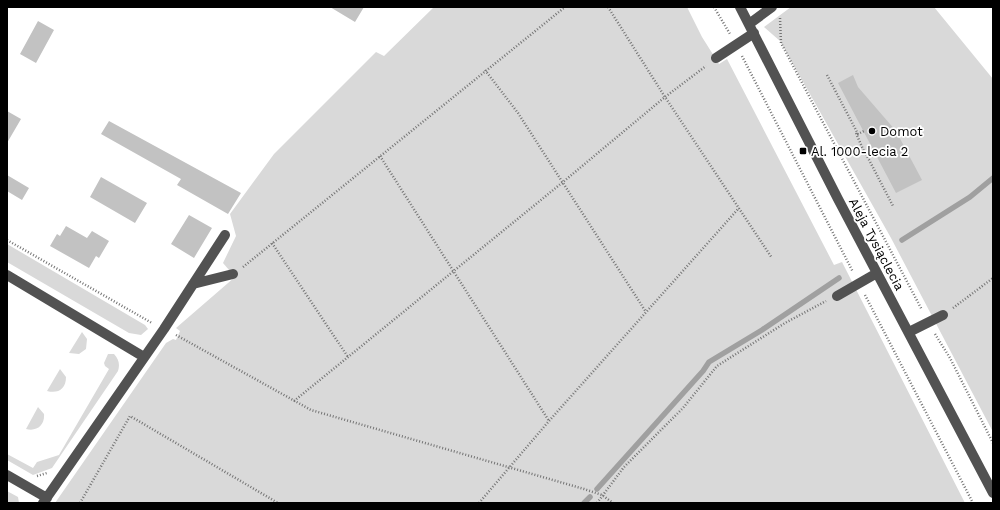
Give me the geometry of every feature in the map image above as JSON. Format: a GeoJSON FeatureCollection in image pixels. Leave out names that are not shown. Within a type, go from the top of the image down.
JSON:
{"type":"FeatureCollection","features":[{"type":"Feature","properties":{"kind":"street","name":"Aleja Tysiąclecia"},"geometry":{"type":"LineString","coordinates":[[740,7],[838,199],[993,493]]}},
{"type":"Feature","properties":{"kind":"street"},"geometry":{"type":"LineString","coordinates":[[716,58],[736,45],[752,28],[776,10]]}},
{"type":"Feature","properties":{"kind":"street"},"geometry":{"type":"LineString","coordinates":[[7,475],[45,500],[164,329],[225,235]]}},
{"type":"Feature","properties":{"kind":"street"},"geometry":{"type":"LineString","coordinates":[[837,296],[877,273]]}},
{"type":"Feature","properties":{"kind":"street"},"geometry":{"type":"LineString","coordinates":[[193,284],[233,274]]}},
{"type":"Feature","properties":{"kind":"street"},"geometry":{"type":"LineString","coordinates":[[7,275],[144,357]]}},
{"type":"Feature","properties":{"kind":"street"},"geometry":{"type":"LineString","coordinates":[[909,332],[943,315]]}},
{"type":"Feature","properties":{"kind":"path"},"geometry":{"type":"LineString","coordinates":[[233,274],[565,7]]}},
{"type":"Feature","properties":{"kind":"path"},"geometry":{"type":"LineString","coordinates":[[608,7],[665,97],[772,258]]}},
{"type":"Feature","properties":{"kind":"path"},"geometry":{"type":"LineString","coordinates":[[714,7],[736,45],[973,503]]}},
{"type":"Feature","properties":{"kind":"path"},"geometry":{"type":"LineString","coordinates":[[776,10],[781,43],[928,323],[950,358],[993,442]]}},
{"type":"Feature","properties":{"kind":"path"},"geometry":{"type":"LineString","coordinates":[[294,401],[665,97],[716,58]]}},
{"type":"Feature","properties":{"kind":"path"},"geometry":{"type":"LineString","coordinates":[[485,70],[518,113],[646,312]]}},
{"type":"Feature","properties":{"kind":"path"},"geometry":{"type":"LineString","coordinates":[[827,75],[858,134],[864,131]]}},
{"type":"Feature","properties":{"kind":"path"},"geometry":{"type":"LineString","coordinates":[[853,125],[858,139],[893,206]]}},
{"type":"Feature","properties":{"kind":"path"},"geometry":{"type":"LineString","coordinates":[[866,154],[874,150]]}},
{"type":"Feature","properties":{"kind":"path"},"geometry":{"type":"LineString","coordinates":[[380,156],[549,421]]}},
{"type":"Feature","properties":{"kind":"path"},"geometry":{"type":"LineString","coordinates":[[478,503],[739,208]]}},
{"type":"Feature","properties":{"kind":"path"},"geometry":{"type":"LineString","coordinates":[[7,240],[311,410],[602,495],[613,503]]}},
{"type":"Feature","properties":{"kind":"path"},"geometry":{"type":"LineString","coordinates":[[272,243],[348,357]]}},
{"type":"Feature","properties":{"kind":"path"},"geometry":{"type":"LineString","coordinates":[[943,315],[993,278]]}},
{"type":"Feature","properties":{"kind":"path"},"geometry":{"type":"LineString","coordinates":[[597,503],[624,467],[683,408],[717,366],[785,323],[837,296]]}},
{"type":"Feature","properties":{"kind":"path"},"geometry":{"type":"LineString","coordinates":[[80,503],[130,416],[278,503]]}},
{"type":"Feature","properties":{"kind":"shaded area"},"geometry":{"type":"Polygon","coordinates":[[[434,7],[687,7],[702,37],[719,64],[727,59],[834,265],[842,262],[965,503],[55,503],[166,343],[173,339],[176,340],[180,331],[176,328],[235,277],[223,263],[236,236],[230,214],[274,154],[376,52],[384,56],[434,7]]]}},
{"type":"Feature","properties":{"kind":"shaded area"},"geometry":{"type":"Polygon","coordinates":[[[791,7],[934,7],[993,79],[993,432],[891,238],[780,41],[764,27],[791,7]]]}},
{"type":"Feature","properties":{"kind":"shaded area"},"geometry":{"type":"Polygon","coordinates":[[[7,244],[145,325],[148,329],[141,335],[129,333],[7,262],[7,244]]]}},
{"type":"Feature","properties":{"kind":"shaded area"},"geometry":{"type":"Polygon","coordinates":[[[82,332],[87,339],[86,349],[79,354],[69,353],[82,332]]]}},
{"type":"Feature","properties":{"kind":"shaded area"},"geometry":{"type":"Polygon","coordinates":[[[108,354],[114,354],[117,358],[119,364],[118,371],[52,468],[33,475],[7,460],[7,454],[33,468],[37,462],[59,455],[109,369],[104,363],[108,354]]]}},
{"type":"Feature","properties":{"kind":"shaded area"},"geometry":{"type":"Polygon","coordinates":[[[60,369],[66,377],[65,385],[61,390],[55,392],[47,391],[60,369]]]}},
{"type":"Feature","properties":{"kind":"shaded area"},"geometry":{"type":"Polygon","coordinates":[[[38,407],[44,414],[42,424],[40,427],[34,429],[26,429],[38,407]]]}},
{"type":"Feature","properties":{"kind":"shaded area"},"geometry":{"type":"Polygon","coordinates":[[[7,491],[18,497],[19,503],[7,503],[7,491]]]}},
{"type":"Feature","properties":{"kind":"building"},"geometry":{"type":"Polygon","coordinates":[[[330,7],[364,7],[355,22],[330,7]]]}},
{"type":"Feature","properties":{"kind":"building"},"geometry":{"type":"Polygon","coordinates":[[[38,21],[54,30],[36,63],[20,54],[38,21]]]}},
{"type":"Feature","properties":{"kind":"building"},"geometry":{"type":"Polygon","coordinates":[[[853,75],[858,87],[896,131],[922,180],[896,193],[838,83],[853,75]]]}},
{"type":"Feature","properties":{"kind":"building"},"geometry":{"type":"Polygon","coordinates":[[[7,111],[21,119],[7,143],[7,111]]]}},
{"type":"Feature","properties":{"kind":"building"},"geometry":{"type":"Polygon","coordinates":[[[109,121],[241,193],[228,214],[177,185],[181,179],[101,134],[109,121]]]}},
{"type":"Feature","properties":{"kind":"building"},"geometry":{"type":"Polygon","coordinates":[[[7,175],[29,188],[22,200],[7,191],[7,175]]]}},
{"type":"Feature","properties":{"kind":"building"},"geometry":{"type":"Polygon","coordinates":[[[101,177],[147,203],[135,223],[90,197],[101,177]]]}},
{"type":"Feature","properties":{"kind":"building"},"geometry":{"type":"Polygon","coordinates":[[[189,215],[212,228],[194,258],[171,244],[189,215]]]}},
{"type":"Feature","properties":{"kind":"building"},"geometry":{"type":"Polygon","coordinates":[[[66,226],[87,238],[92,231],[109,241],[99,258],[96,256],[89,268],[50,246],[57,234],[60,236],[66,226]]]}},
{"type":"Feature","properties":{"kind":"waterway"},"geometry":{"type":"LineString","coordinates":[[902,240],[970,197],[993,178]]}},
{"type":"Feature","properties":{"kind":"waterway"},"geometry":{"type":"LineString","coordinates":[[597,489],[703,371],[709,362],[762,330],[839,278]]}},
{"type":"Feature","properties":{"kind":"waterway"},"geometry":{"type":"LineString","coordinates":[[584,503],[590,497]]}},
{"type":"Feature","properties":{"kind":"place","name":"Domot"},"geometry":{"type":"Point","coordinates":[872,131]}},
{"type":"Feature","properties":{"kind":"place","name":"Al. 1000-lecia 2"},"geometry":{"type":"Point","coordinates":[803,151]}}]}
